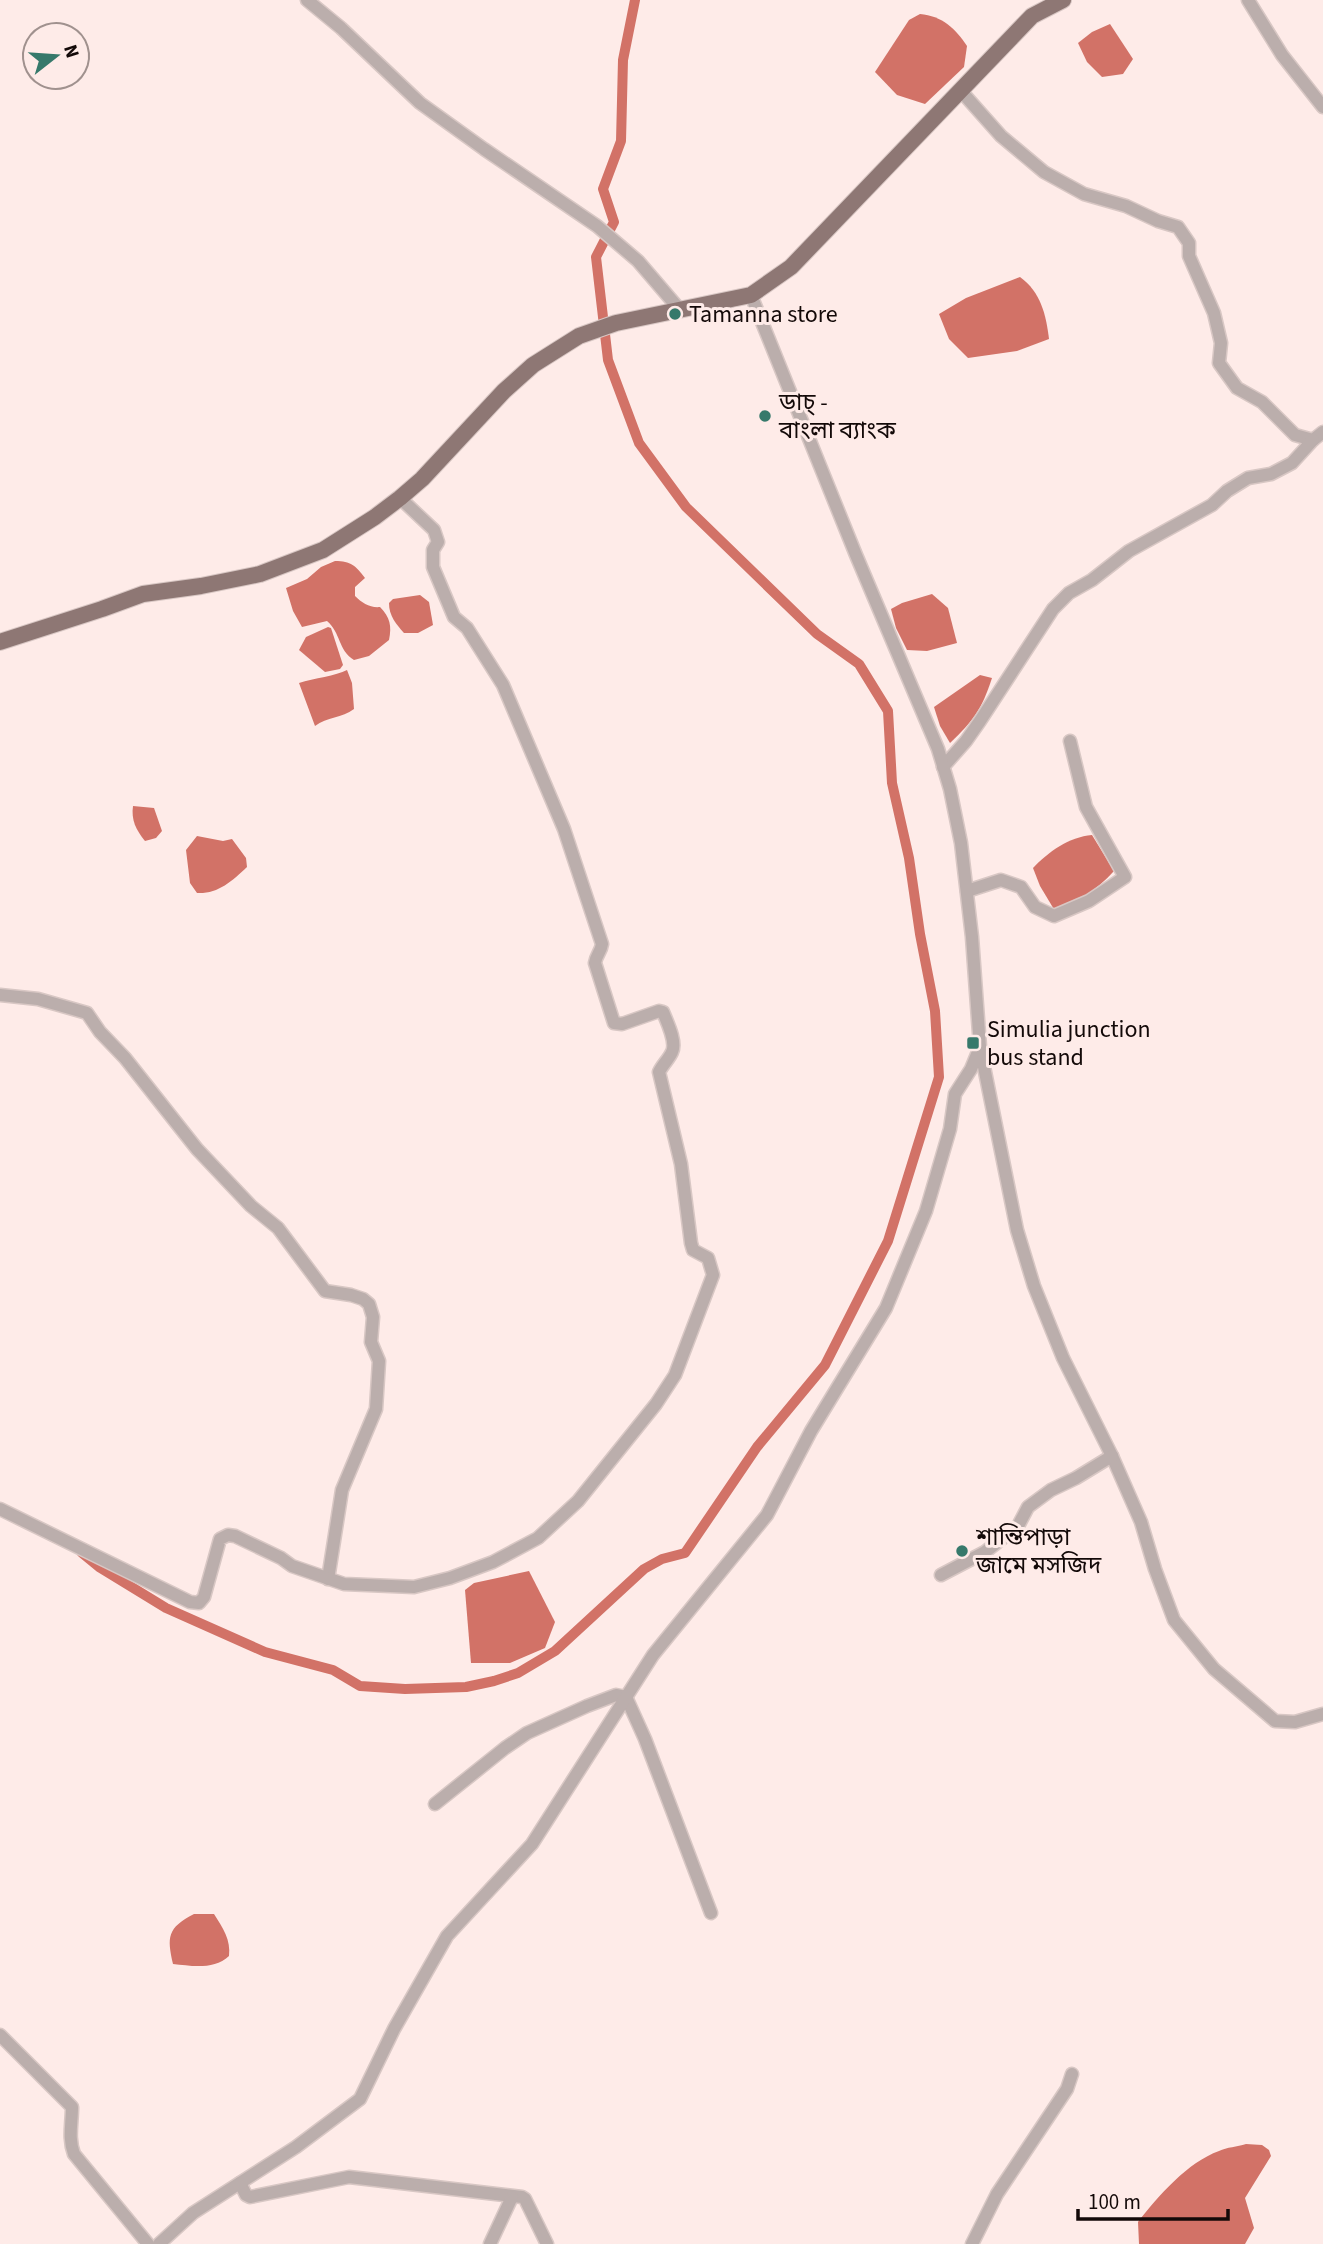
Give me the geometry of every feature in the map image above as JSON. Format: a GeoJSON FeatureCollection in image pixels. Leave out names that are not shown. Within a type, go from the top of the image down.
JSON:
{"type":"FeatureCollection","features":[{"type":"Feature","properties":{"kind":"main road"},"geometry":{"type":"LineString","coordinates":[[0,642],[144,594],[260,575],[323,550],[400,498],[422,479],[503,391],[533,365],[579,336],[616,323],[751,295],[791,267],[1032,16],[1063,0]]}},
{"type":"Feature","properties":{"kind":"street"},"geometry":{"type":"LineString","coordinates":[[307,0],[341,28],[420,103],[597,226],[638,261],[680,310]]}},
{"type":"Feature","properties":{"kind":"street"},"geometry":{"type":"LineString","coordinates":[[1248,0],[1282,55],[1323,107]]}},
{"type":"Feature","properties":{"kind":"street"},"geometry":{"type":"LineString","coordinates":[[961,91],[1002,136],[1044,172],[1084,194],[1126,206],[1178,227],[1189,243],[1189,256],[1214,313],[1222,343],[1219,363],[1237,388],[1262,402],[1295,435],[1318,436]]}},
{"type":"Feature","properties":{"kind":"street"},"geometry":{"type":"LineString","coordinates":[[751,295],[943,767],[961,843],[972,937],[980,1046],[1014,1216],[1034,1286],[1063,1358],[1112,1456],[1140,1522],[1174,1620],[1214,1669],[1275,1721],[1295,1722],[1323,1714]]}},
{"type":"Feature","properties":{"kind":"street"},"geometry":{"type":"LineString","coordinates":[[943,767],[973,731],[1053,609],[1069,593],[1092,580],[1129,551],[1203,510],[1248,478],[1271,474],[1292,463],[1318,436]]}},
{"type":"Feature","properties":{"kind":"street"},"geometry":{"type":"LineString","coordinates":[[0,1509],[190,1602],[199,1603],[204,1597],[220,1539],[228,1535],[281,1558],[292,1566],[344,1584],[414,1587],[475,1569],[538,1538],[578,1501],[656,1404],[675,1375],[713,1275],[708,1258],[693,1250],[691,1243],[681,1164],[659,1072],[662,1064],[674,1051],[673,1043],[663,1012],[622,1024],[614,1023],[595,962],[602,944],[564,829],[503,685],[467,628],[454,617],[433,567],[433,550],[438,542],[433,530],[400,498]]}},
{"type":"Feature","properties":{"kind":"street"},"geometry":{"type":"LineString","coordinates":[[967,891],[1001,880],[1021,887],[1035,908],[1054,916],[1089,901],[1125,877],[1086,807],[1070,741]]}},
{"type":"Feature","properties":{"kind":"street"},"geometry":{"type":"LineString","coordinates":[[0,995],[38,999],[87,1013],[197,1149],[251,1206],[278,1228],[325,1291],[351,1295],[369,1304],[373,1317],[371,1342],[379,1361],[376,1409],[342,1490],[328,1579]]}},
{"type":"Feature","properties":{"kind":"street"},"geometry":{"type":"LineString","coordinates":[[159,2244],[193,2213],[296,2147],[360,2099],[394,2029],[447,1936],[532,1844],[653,1655],[767,1515],[811,1431],[886,1308],[926,1211],[950,1129],[955,1094],[971,1069],[980,1046]]}},
{"type":"Feature","properties":{"kind":"street"},"geometry":{"type":"LineString","coordinates":[[941,1575],[985,1552],[1018,1526],[1028,1507],[1051,1490],[1112,1456]]}},
{"type":"Feature","properties":{"kind":"street"},"geometry":{"type":"LineString","coordinates":[[435,1804],[527,1733],[616,1695],[626,1697]]}},
{"type":"Feature","properties":{"kind":"street"},"geometry":{"type":"LineString","coordinates":[[626,1697],[645,1739],[711,1913]]}},
{"type":"Feature","properties":{"kind":"street"},"geometry":{"type":"LineString","coordinates":[[0,2035],[72,2107],[69,2141],[74,2154],[148,2244]]}},
{"type":"Feature","properties":{"kind":"street"},"geometry":{"type":"LineString","coordinates":[[972,2244],[997,2194],[1067,2089],[1072,2074]]}},
{"type":"Feature","properties":{"kind":"street"},"geometry":{"type":"LineString","coordinates":[[240,2183],[250,2197],[349,2177],[525,2199],[547,2244]]}},
{"type":"Feature","properties":{"kind":"street"},"geometry":{"type":"LineString","coordinates":[[490,2244],[512,2197]]}},
{"type":"Feature","properties":{"kind":"shaded area"},"geometry":{"type":"Polygon","coordinates":[[[920,14],[935,17],[947,24],[967,46],[964,67],[925,104],[897,95],[875,72],[909,20],[920,14]]]}},
{"type":"Feature","properties":{"kind":"shaded area"},"geometry":{"type":"Polygon","coordinates":[[[1110,24],[1133,59],[1123,74],[1102,77],[1087,62],[1078,43],[1092,32],[1110,24]]]}},
{"type":"Feature","properties":{"kind":"shaded area"},"geometry":{"type":"Polygon","coordinates":[[[1020,277],[1038,297],[1049,339],[1017,351],[968,358],[949,339],[939,314],[966,298],[1020,277]]]}},
{"type":"Feature","properties":{"kind":"shaded area"},"geometry":{"type":"Polygon","coordinates":[[[335,561],[349,563],[359,570],[365,578],[355,587],[355,596],[366,604],[380,607],[388,618],[389,640],[369,656],[354,660],[345,651],[327,621],[302,627],[293,611],[286,588],[307,579],[321,567],[335,561]]]}},
{"type":"Feature","properties":{"kind":"shaded area"},"geometry":{"type":"Polygon","coordinates":[[[932,594],[948,608],[957,643],[927,651],[907,650],[896,628],[891,609],[932,594]]]}},
{"type":"Feature","properties":{"kind":"shaded area"},"geometry":{"type":"Polygon","coordinates":[[[420,595],[429,602],[433,625],[418,633],[404,633],[392,616],[389,603],[393,599],[420,595]]]}},
{"type":"Feature","properties":{"kind":"shaded area"},"geometry":{"type":"Polygon","coordinates":[[[331,628],[343,665],[340,669],[325,672],[299,650],[306,637],[331,628]]]}},
{"type":"Feature","properties":{"kind":"shaded area"},"geometry":{"type":"Polygon","coordinates":[[[347,670],[352,683],[354,709],[315,726],[299,683],[347,670]]]}},
{"type":"Feature","properties":{"kind":"shaded area"},"geometry":{"type":"Polygon","coordinates":[[[980,675],[992,678],[984,698],[971,721],[950,743],[940,726],[934,707],[980,675]]]}},
{"type":"Feature","properties":{"kind":"shaded area"},"geometry":{"type":"Polygon","coordinates":[[[133,806],[154,808],[162,831],[156,838],[145,841],[142,837],[134,820],[133,806]]]}},
{"type":"Feature","properties":{"kind":"shaded area"},"geometry":{"type":"Polygon","coordinates":[[[1092,835],[1114,871],[1087,894],[1055,911],[1033,868],[1060,846],[1092,835]]]}},
{"type":"Feature","properties":{"kind":"shaded area"},"geometry":{"type":"Polygon","coordinates":[[[197,836],[223,841],[232,839],[246,858],[247,867],[218,889],[197,893],[190,883],[186,850],[197,836]]]}},
{"type":"Feature","properties":{"kind":"shaded area"},"geometry":{"type":"Polygon","coordinates":[[[529,1571],[555,1622],[545,1648],[510,1663],[471,1663],[465,1590],[474,1583],[529,1571]]]}},
{"type":"Feature","properties":{"kind":"shaded area"},"geometry":{"type":"Polygon","coordinates":[[[194,1914],[214,1914],[226,1934],[229,1956],[217,1963],[202,1966],[173,1964],[171,1934],[178,1924],[194,1914]]]}},
{"type":"Feature","properties":{"kind":"shaded area"},"geometry":{"type":"Polygon","coordinates":[[[1246,2144],[1262,2145],[1269,2150],[1271,2156],[1245,2198],[1254,2228],[1245,2244],[1139,2244],[1138,2222],[1174,2181],[1207,2156],[1246,2144]]]}},
{"type":"Feature","properties":{"kind":"waterway"},"geometry":{"type":"LineString","coordinates":[[82,1553],[99,1567],[166,1608],[265,1652],[333,1670],[360,1686],[405,1689],[466,1687],[518,1673],[555,1651],[644,1569],[662,1559],[685,1553],[757,1447],[825,1365],[888,1241],[939,1077],[935,1011],[909,858],[892,783],[888,711],[859,664],[817,634],[686,507],[639,443],[608,360],[596,257],[614,222],[603,189],[621,141],[623,60],[635,0]]}},
{"type":"Feature","properties":{"kind":"place","name":"Tamanna store"},"geometry":{"type":"Point","coordinates":[675,314]}},
{"type":"Feature","properties":{"kind":"place","name":"ডাচ্ - বাংলা ব্যাংক"},"geometry":{"type":"Point","coordinates":[765,416]}},
{"type":"Feature","properties":{"kind":"place","name":"Simulia junction bus stand"},"geometry":{"type":"Point","coordinates":[973,1043]}},
{"type":"Feature","properties":{"kind":"place","name":"শান্তিপাড়া জামে মসজিদ"},"geometry":{"type":"Point","coordinates":[962,1551]}}]}
